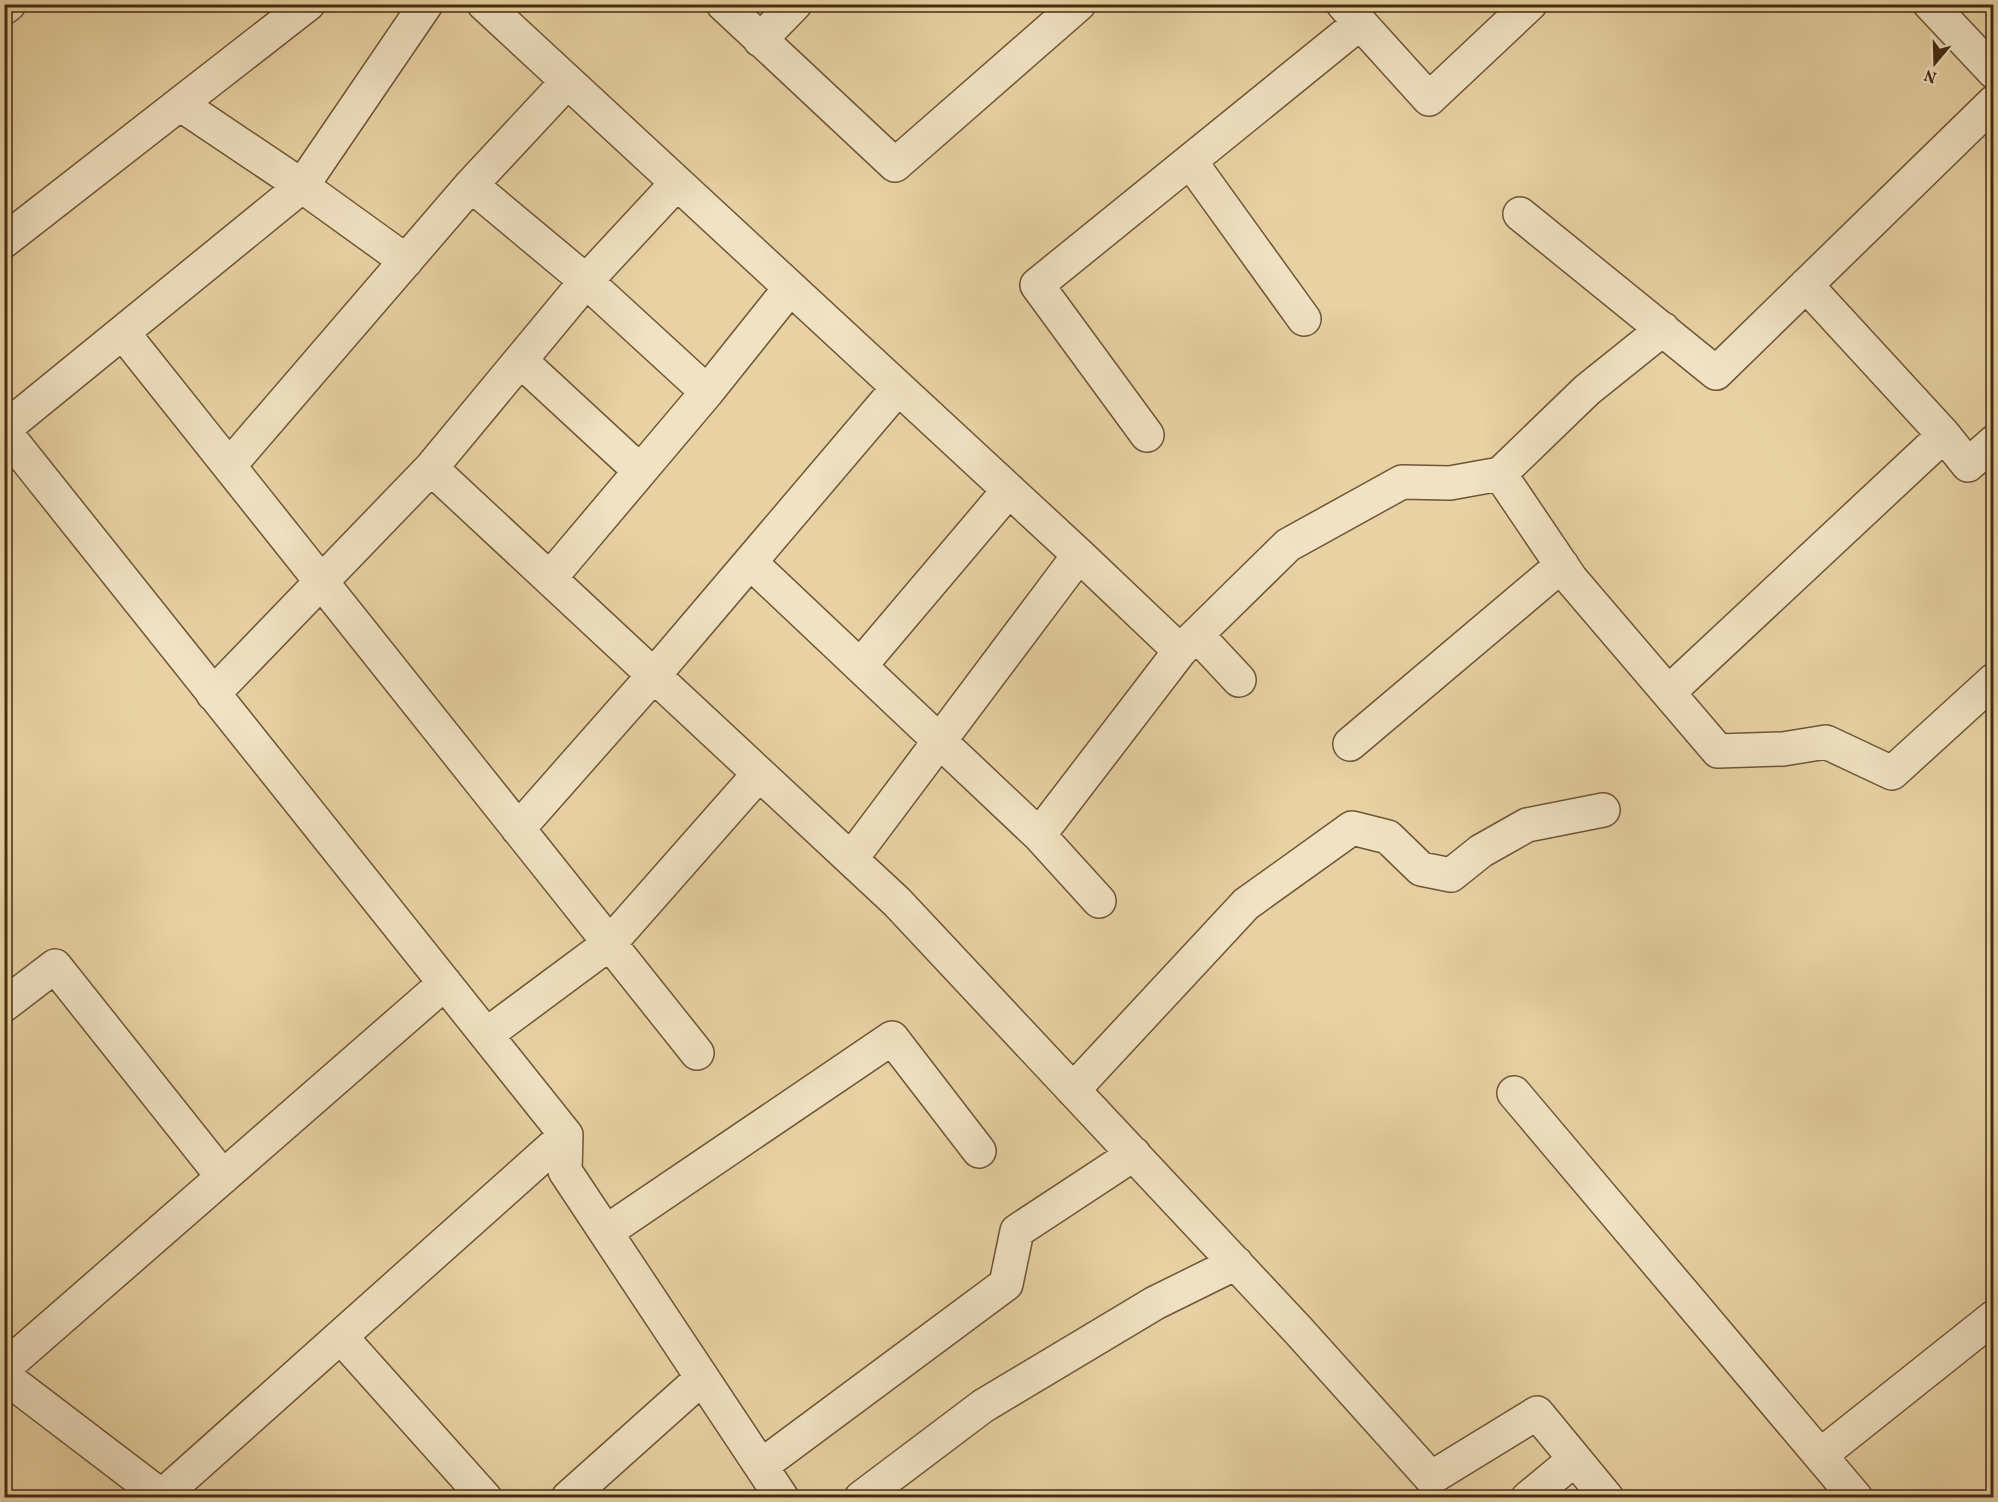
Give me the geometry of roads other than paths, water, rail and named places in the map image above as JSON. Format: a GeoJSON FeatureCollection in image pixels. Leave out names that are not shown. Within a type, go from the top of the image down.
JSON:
{"type":"FeatureCollection","features":[{"type":"Feature","properties":{"kind":"street"},"geometry":{"type":"LineString","coordinates":[[4,8],[9,4]]}},
{"type":"Feature","properties":{"kind":"street"},"geometry":{"type":"LineString","coordinates":[[4,242],[308,4]]}},
{"type":"Feature","properties":{"kind":"street"},"geometry":{"type":"LineString","coordinates":[[426,4],[302,186],[4,430],[567,1135],[565,1171],[782,1497]]}},
{"type":"Feature","properties":{"kind":"street"},"geometry":{"type":"LineString","coordinates":[[484,4],[1079,555],[1188,643],[1239,680]]}},
{"type":"Feature","properties":{"kind":"street"},"geometry":{"type":"LineString","coordinates":[[723,4],[896,165],[1079,4]]}},
{"type":"Feature","properties":{"kind":"street"},"geometry":{"type":"LineString","coordinates":[[760,40],[795,4]]}},
{"type":"Feature","properties":{"kind":"street"},"geometry":{"type":"LineString","coordinates":[[1147,435],[1037,285],[1190,161],[1352,14],[1429,99],[1530,4]]}},
{"type":"Feature","properties":{"kind":"street"},"geometry":{"type":"LineString","coordinates":[[1930,4],[1994,72]]}},
{"type":"Feature","properties":{"kind":"street"},"geometry":{"type":"LineString","coordinates":[[229,466],[471,186],[567,82]]}},
{"type":"Feature","properties":{"kind":"street"},"geometry":{"type":"LineString","coordinates":[[1520,214],[1716,373],[1994,102]]}},
{"type":"Feature","properties":{"kind":"street"},"geometry":{"type":"LineString","coordinates":[[180,104],[302,186],[406,261]]}},
{"type":"Feature","properties":{"kind":"street"},"geometry":{"type":"LineString","coordinates":[[1190,161],[1304,319]]}},
{"type":"Feature","properties":{"kind":"street"},"geometry":{"type":"LineString","coordinates":[[213,694],[431,468],[586,281],[677,183]]}},
{"type":"Feature","properties":{"kind":"street"},"geometry":{"type":"LineString","coordinates":[[471,186],[586,281],[707,392]]}},
{"type":"Feature","properties":{"kind":"street"},"geometry":{"type":"LineString","coordinates":[[1806,285],[1944,435],[1968,465],[1994,442]]}},
{"type":"Feature","properties":{"kind":"street"},"geometry":{"type":"LineString","coordinates":[[550,578],[707,392],[790,288]]}},
{"type":"Feature","properties":{"kind":"street"},"geometry":{"type":"LineString","coordinates":[[1039,835],[1188,643],[1288,545],[1402,482],[1450,483],[1500,474],[1587,390],[1663,329]]}},
{"type":"Feature","properties":{"kind":"street"},"geometry":{"type":"LineString","coordinates":[[123,333],[697,1053]]}},
{"type":"Feature","properties":{"kind":"street"},"geometry":{"type":"LineString","coordinates":[[521,360],[640,471]]}},
{"type":"Feature","properties":{"kind":"street"},"geometry":{"type":"LineString","coordinates":[[518,828],[654,675],[898,388]]}},
{"type":"Feature","properties":{"kind":"street"},"geometry":{"type":"LineString","coordinates":[[1669,692],[1944,435]]}},
{"type":"Feature","properties":{"kind":"street"},"geometry":{"type":"LineString","coordinates":[[431,468],[897,902],[1236,1263],[1431,1478],[1537,1413],[1607,1497]]}},
{"type":"Feature","properties":{"kind":"street"},"geometry":{"type":"LineString","coordinates":[[1500,474],[1570,579],[1718,751],[1783,749],[1826,742],[1892,773],[1994,680]]}},
{"type":"Feature","properties":{"kind":"street"},"geometry":{"type":"LineString","coordinates":[[860,666],[1009,490]]}},
{"type":"Feature","properties":{"kind":"street"},"geometry":{"type":"LineString","coordinates":[[851,859],[1079,555]]}},
{"type":"Feature","properties":{"kind":"street"},"geometry":{"type":"LineString","coordinates":[[750,562],[1039,835],[1099,901]]}},
{"type":"Feature","properties":{"kind":"street"},"geometry":{"type":"LineString","coordinates":[[1350,744],[1562,566]]}},
{"type":"Feature","properties":{"kind":"street"},"geometry":{"type":"LineString","coordinates":[[486,1035],[610,943],[759,774]]}},
{"type":"Feature","properties":{"kind":"street"},"geometry":{"type":"LineString","coordinates":[[1072,1090],[1246,904],[1352,828],[1388,837],[1421,869],[1451,875],[1481,851],[1527,825],[1604,810]]}},
{"type":"Feature","properties":{"kind":"street"},"geometry":{"type":"LineString","coordinates":[[4,1005],[55,966],[223,1177]]}},
{"type":"Feature","properties":{"kind":"street"},"geometry":{"type":"LineString","coordinates":[[4,1368],[445,983]]}},
{"type":"Feature","properties":{"kind":"street"},"geometry":{"type":"LineString","coordinates":[[606,1232],[892,1038],[978,1151]]}},
{"type":"Feature","properties":{"kind":"street"},"geometry":{"type":"LineString","coordinates":[[1514,1093],[1856,1497]]}},
{"type":"Feature","properties":{"kind":"street"},"geometry":{"type":"LineString","coordinates":[[4,1376],[163,1497],[567,1135]]}},
{"type":"Feature","properties":{"kind":"street"},"geometry":{"type":"LineString","coordinates":[[761,1466],[1006,1284],[1017,1231],[1134,1154]]}},
{"type":"Feature","properties":{"kind":"street"},"geometry":{"type":"LineString","coordinates":[[861,1497],[983,1407],[1155,1303],[1236,1263]]}},
{"type":"Feature","properties":{"kind":"street"},"geometry":{"type":"LineString","coordinates":[[1821,1454],[1994,1317]]}},
{"type":"Feature","properties":{"kind":"street"},"geometry":{"type":"LineString","coordinates":[[341,1336],[484,1497]]}},
{"type":"Feature","properties":{"kind":"street"},"geometry":{"type":"LineString","coordinates":[[568,1497],[702,1378]]}},
{"type":"Feature","properties":{"kind":"street"},"geometry":{"type":"LineString","coordinates":[[1528,1497],[1575,1460]]}}]}
